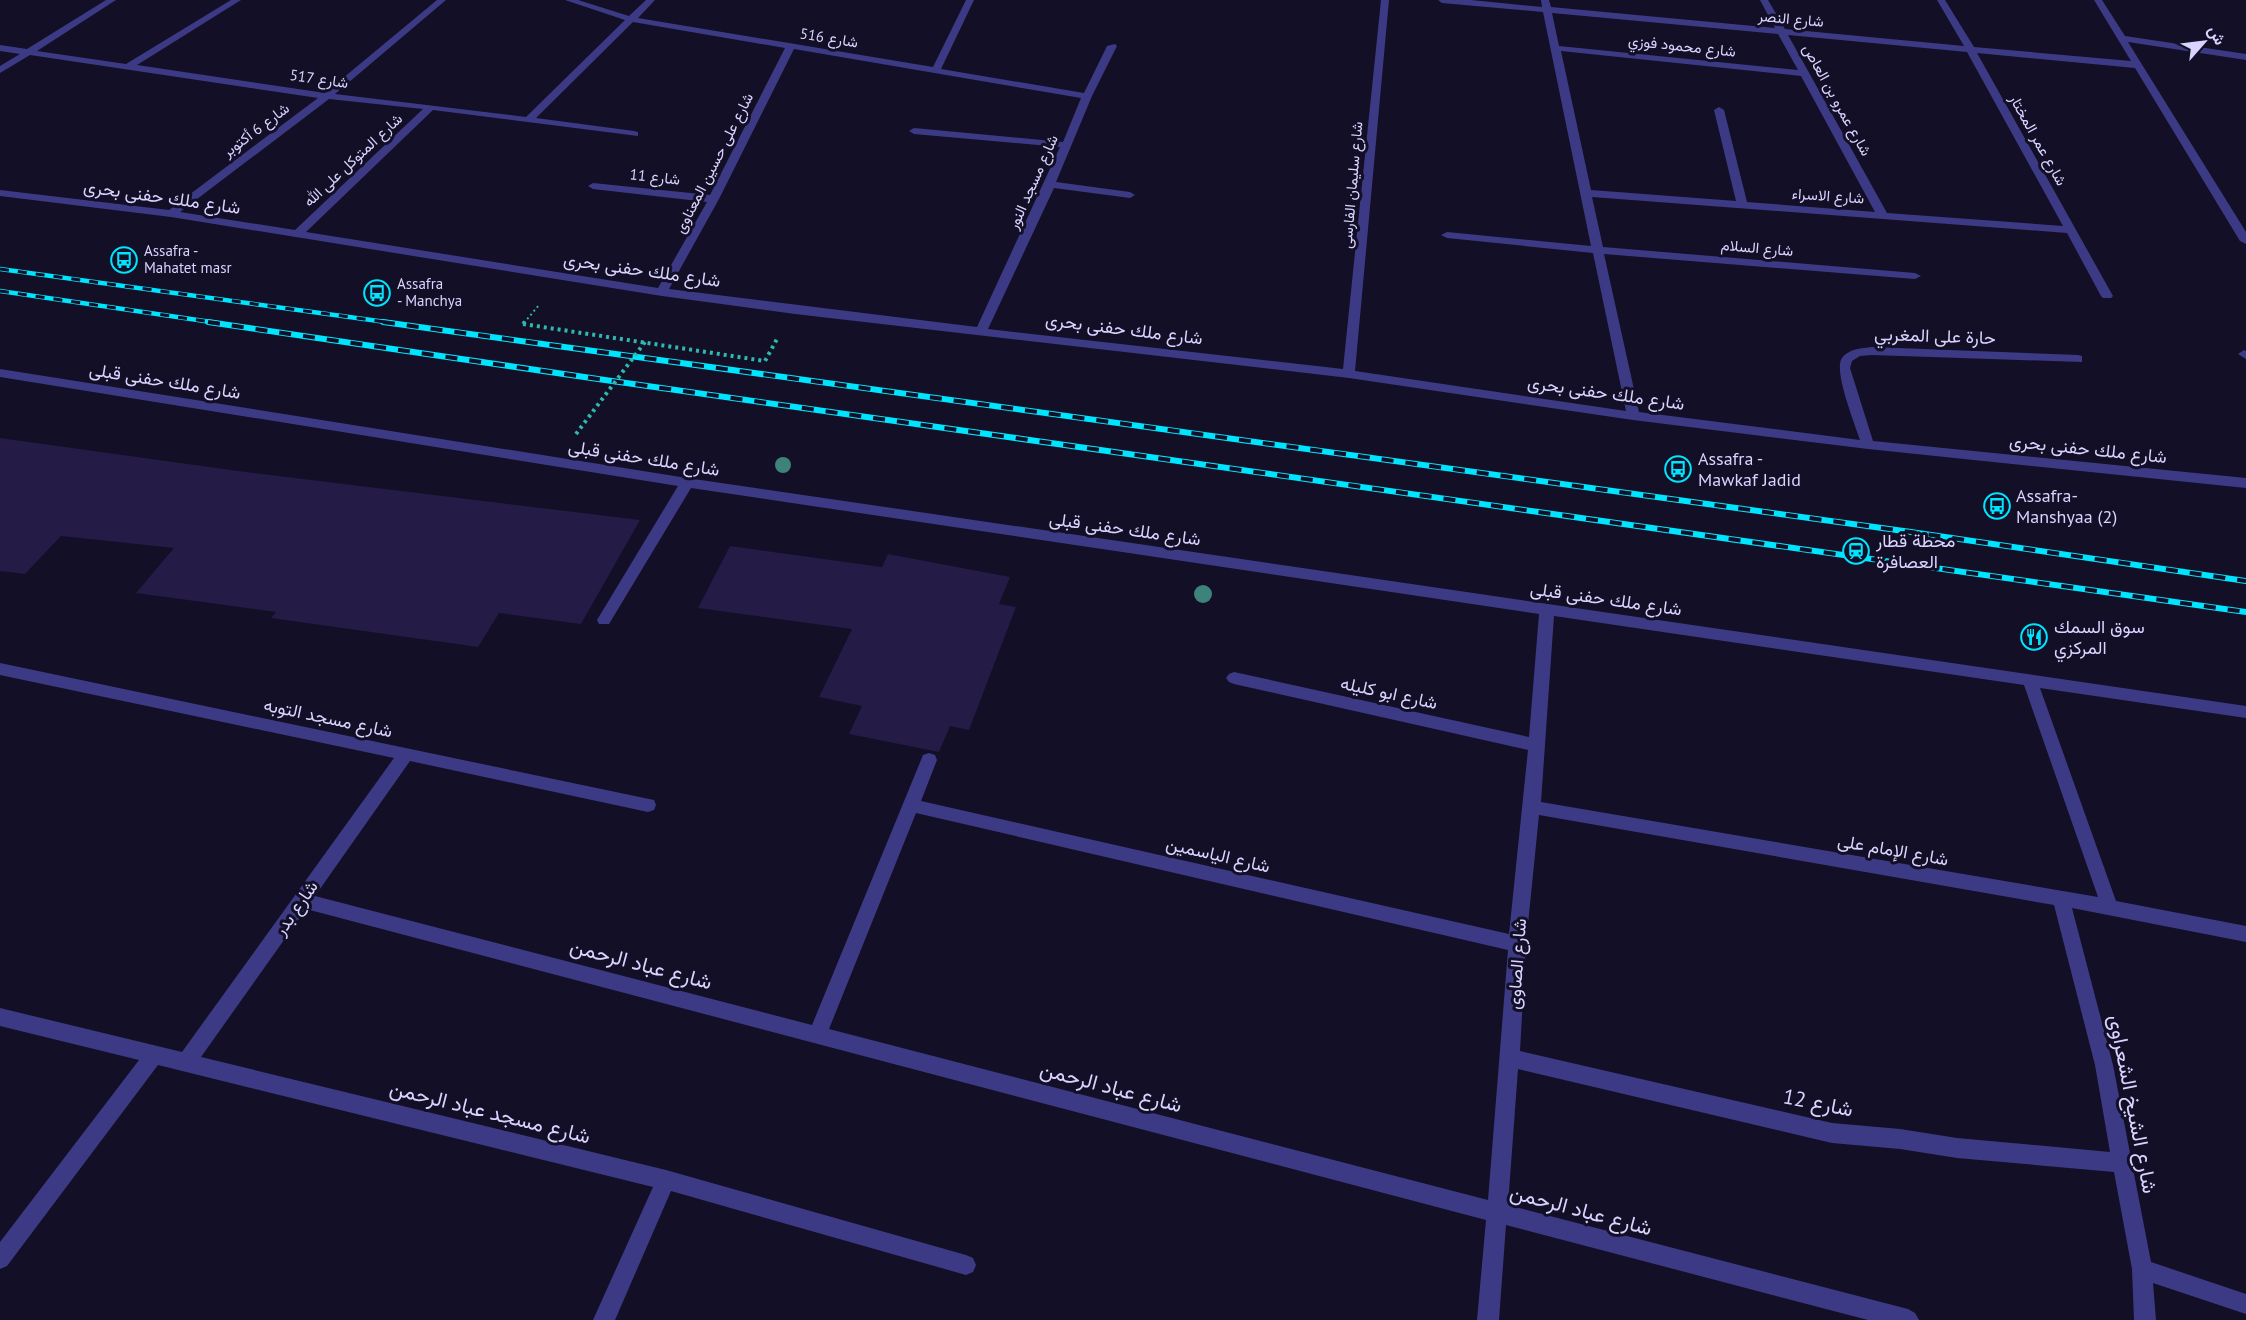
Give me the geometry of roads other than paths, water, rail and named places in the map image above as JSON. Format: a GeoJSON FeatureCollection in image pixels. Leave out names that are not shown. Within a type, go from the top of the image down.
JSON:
{"type":"FeatureCollection","features":[{"type":"Feature","properties":{"kind":"street"},"geometry":{"type":"LineString","coordinates":[[0,70],[112,0]]}},
{"type":"Feature","properties":{"kind":"street"},"geometry":{"type":"LineString","coordinates":[[129,66],[237,0]]}},
{"type":"Feature","properties":{"kind":"street","name":"شارع 6 أكتوبر"},"geometry":{"type":"LineString","coordinates":[[171,214],[327,96],[442,0]]}},
{"type":"Feature","properties":{"kind":"street","name":"شارع 516"},"geometry":{"type":"LineString","coordinates":[[568,0],[630,19],[790,48],[1087,96]]}},
{"type":"Feature","properties":{"kind":"street"},"geometry":{"type":"LineString","coordinates":[[528,120],[651,0]]}},
{"type":"Feature","properties":{"kind":"street"},"geometry":{"type":"LineString","coordinates":[[936,70],[970,0]]}},
{"type":"Feature","properties":{"kind":"street","name":"شارع سليمان الفارسى"},"geometry":{"type":"LineString","coordinates":[[1349,374],[1385,0]]}},
{"type":"Feature","properties":{"kind":"street","name":"شارع النصر"},"geometry":{"type":"LineString","coordinates":[[1442,0],[1546,6],[1783,33],[2138,65]]}},
{"type":"Feature","properties":{"kind":"street","name":"شارع عمرو بن العاص"},"geometry":{"type":"LineString","coordinates":[[1764,0],[1883,216]]}},
{"type":"Feature","properties":{"kind":"street","name":"شارع عمر المختار"},"geometry":{"type":"LineString","coordinates":[[1941,0],[1971,50],[2106,296]]}},
{"type":"Feature","properties":{"kind":"street"},"geometry":{"type":"LineString","coordinates":[[2098,0],[2246,241]]}},
{"type":"Feature","properties":{"kind":"street"},"geometry":{"type":"LineString","coordinates":[[1546,6],[1633,416]]}},
{"type":"Feature","properties":{"kind":"street"},"geometry":{"type":"LineString","coordinates":[[2121,38],[2246,57]]}},
{"type":"Feature","properties":{"kind":"street","name":"شارع مسجد النور"},"geometry":{"type":"LineString","coordinates":[[981,331],[1050,183],[1087,96],[1112,46]]}},
{"type":"Feature","properties":{"kind":"street","name":"شارع 517"},"geometry":{"type":"LineString","coordinates":[[0,48],[327,96],[431,107],[634,134]]}},
{"type":"Feature","properties":{"kind":"street","name":"شارع على حسين المعناوى"},"geometry":{"type":"LineString","coordinates":[[662,292],[714,199],[790,48]]}},
{"type":"Feature","properties":{"kind":"street","name":"شارع محمود فوزي"},"geometry":{"type":"LineString","coordinates":[[1555,48],[1806,74]]}},
{"type":"Feature","properties":{"kind":"street","name":"شارع المتوكل على الله"},"geometry":{"type":"LineString","coordinates":[[296,235],[431,107]]}},
{"type":"Feature","properties":{"kind":"street"},"geometry":{"type":"LineString","coordinates":[[1719,110],[1742,205]]}},
{"type":"Feature","properties":{"kind":"street"},"geometry":{"type":"LineString","coordinates":[[915,131],[1067,144]]}},
{"type":"Feature","properties":{"kind":"street"},"geometry":{"type":"LineString","coordinates":[[1050,183],[1130,195]]}},
{"type":"Feature","properties":{"kind":"street","name":"شارع 11"},"geometry":{"type":"LineString","coordinates":[[593,186],[714,199]]}},
{"type":"Feature","properties":{"kind":"street","name":"شارع ملك حفنى بحرى"},"geometry":{"type":"LineString","coordinates":[[0,193],[171,214],[662,292],[1349,374],[1633,416],[1868,445],[2246,483]]}},
{"type":"Feature","properties":{"kind":"street","name":"شارع الاسراء"},"geometry":{"type":"LineString","coordinates":[[1584,193],[2070,230]]}},
{"type":"Feature","properties":{"kind":"street","name":"شارع السلام"},"geometry":{"type":"LineString","coordinates":[[1448,235],[1597,250],[1915,276]]}},
{"type":"Feature","properties":{"kind":"street","name":"حارة على المغربي"},"geometry":{"type":"LineString","coordinates":[[1868,445],[1844,368],[1847,359],[1857,353],[1872,351],[2078,359]]}},
{"type":"Feature","properties":{"kind":"street","name":"شارع ملك حفنى قبلى"},"geometry":{"type":"LineString","coordinates":[[0,373],[687,483],[2246,712]]}},
{"type":"Feature","properties":{"kind":"street"},"geometry":{"type":"LineString","coordinates":[[603,620],[687,483]]}},
{"type":"Feature","properties":{"kind":"street","name":"شارع الصاوى"},"geometry":{"type":"LineString","coordinates":[[1488,1320],[1517,944],[1532,807],[1547,608]]}},
{"type":"Feature","properties":{"kind":"street","name":"شارع مسجد التوبه"},"geometry":{"type":"LineString","coordinates":[[0,669],[648,805]]}},
{"type":"Feature","properties":{"kind":"street","name":"شارع ابو كليله"},"geometry":{"type":"LineString","coordinates":[[1234,678],[1536,745]]}},
{"type":"Feature","properties":{"kind":"street"},"geometry":{"type":"LineString","coordinates":[[2030,680],[2110,907]]}},
{"type":"Feature","properties":{"kind":"street","name":"شارع بدر"},"geometry":{"type":"LineString","coordinates":[[186,1062],[405,754]]}},
{"type":"Feature","properties":{"kind":"street"},"geometry":{"type":"LineString","coordinates":[[818,1034],[929,759]]}},
{"type":"Feature","properties":{"kind":"street","name":"شارع الياسمين"},"geometry":{"type":"LineString","coordinates":[[910,805],[1517,944]]}},
{"type":"Feature","properties":{"kind":"street","name":"شارع الإمام على"},"geometry":{"type":"LineString","coordinates":[[1532,807],[2110,907],[2246,934]]}},
{"type":"Feature","properties":{"kind":"street","name":"شارع الشيخ الشعراوى"},"geometry":{"type":"LineString","coordinates":[[2061,899],[2104,1065],[2142,1269],[2145,1320]]}},
{"type":"Feature","properties":{"kind":"street","name":"شارع عباد الرحمن"},"geometry":{"type":"LineString","coordinates":[[302,900],[1908,1320]]}},
{"type":"Feature","properties":{"kind":"street","name":"شارع مسجد عباد الرحمن"},"geometry":{"type":"LineString","coordinates":[[0,1017],[666,1180],[966,1265]]}},
{"type":"Feature","properties":{"kind":"street"},"geometry":{"type":"LineString","coordinates":[[0,1259],[153,1056]]}},
{"type":"Feature","properties":{"kind":"street","name":"شارع 12"},"geometry":{"type":"LineString","coordinates":[[1510,1058],[1832,1133],[1957,1148],[2055,1155],[2122,1163]]}},
{"type":"Feature","properties":{"kind":"street"},"geometry":{"type":"LineString","coordinates":[[604,1320],[666,1180]]}},
{"type":"Feature","properties":{"kind":"street"},"geometry":{"type":"LineString","coordinates":[[2142,1269],[2246,1304]]}},
{"type":"Feature","properties":{"kind":"railway"},"geometry":{"type":"LineString","coordinates":[[0,269],[393,323]]}},
{"type":"Feature","properties":{"kind":"railway"},"geometry":{"type":"LineString","coordinates":[[0,291],[218,323]]}},
{"type":"Feature","properties":{"kind":"railway"},"geometry":{"type":"LineString","coordinates":[[208,322],[2246,612]]}},
{"type":"Feature","properties":{"kind":"railway"},"geometry":{"type":"LineString","coordinates":[[383,322],[1911,532],[2246,581]]}},
{"type":"Feature","properties":{"kind":"place","name":"Assafra - Mahatet masr"},"geometry":{"type":"Point","coordinates":[124,260]}},
{"type":"Feature","properties":{"kind":"place","name":"Assafra - Manchya"},"geometry":{"type":"Point","coordinates":[377,293]}},
{"type":"Feature","properties":{"kind":"place","name":"Assafra - Mawkaf Jadid"},"geometry":{"type":"Point","coordinates":[1678,469]}},
{"type":"Feature","properties":{"kind":"place","name":"Assafra- Manshyaa (2)"},"geometry":{"type":"Point","coordinates":[1997,506]}},
{"type":"Feature","properties":{"kind":"place","name":"محطة قطار العصافرة"},"geometry":{"type":"Point","coordinates":[1856,551]}},
{"type":"Feature","properties":{"kind":"place","name":"سوق السمك المركزي"},"geometry":{"type":"Point","coordinates":[2034,637]}}]}
